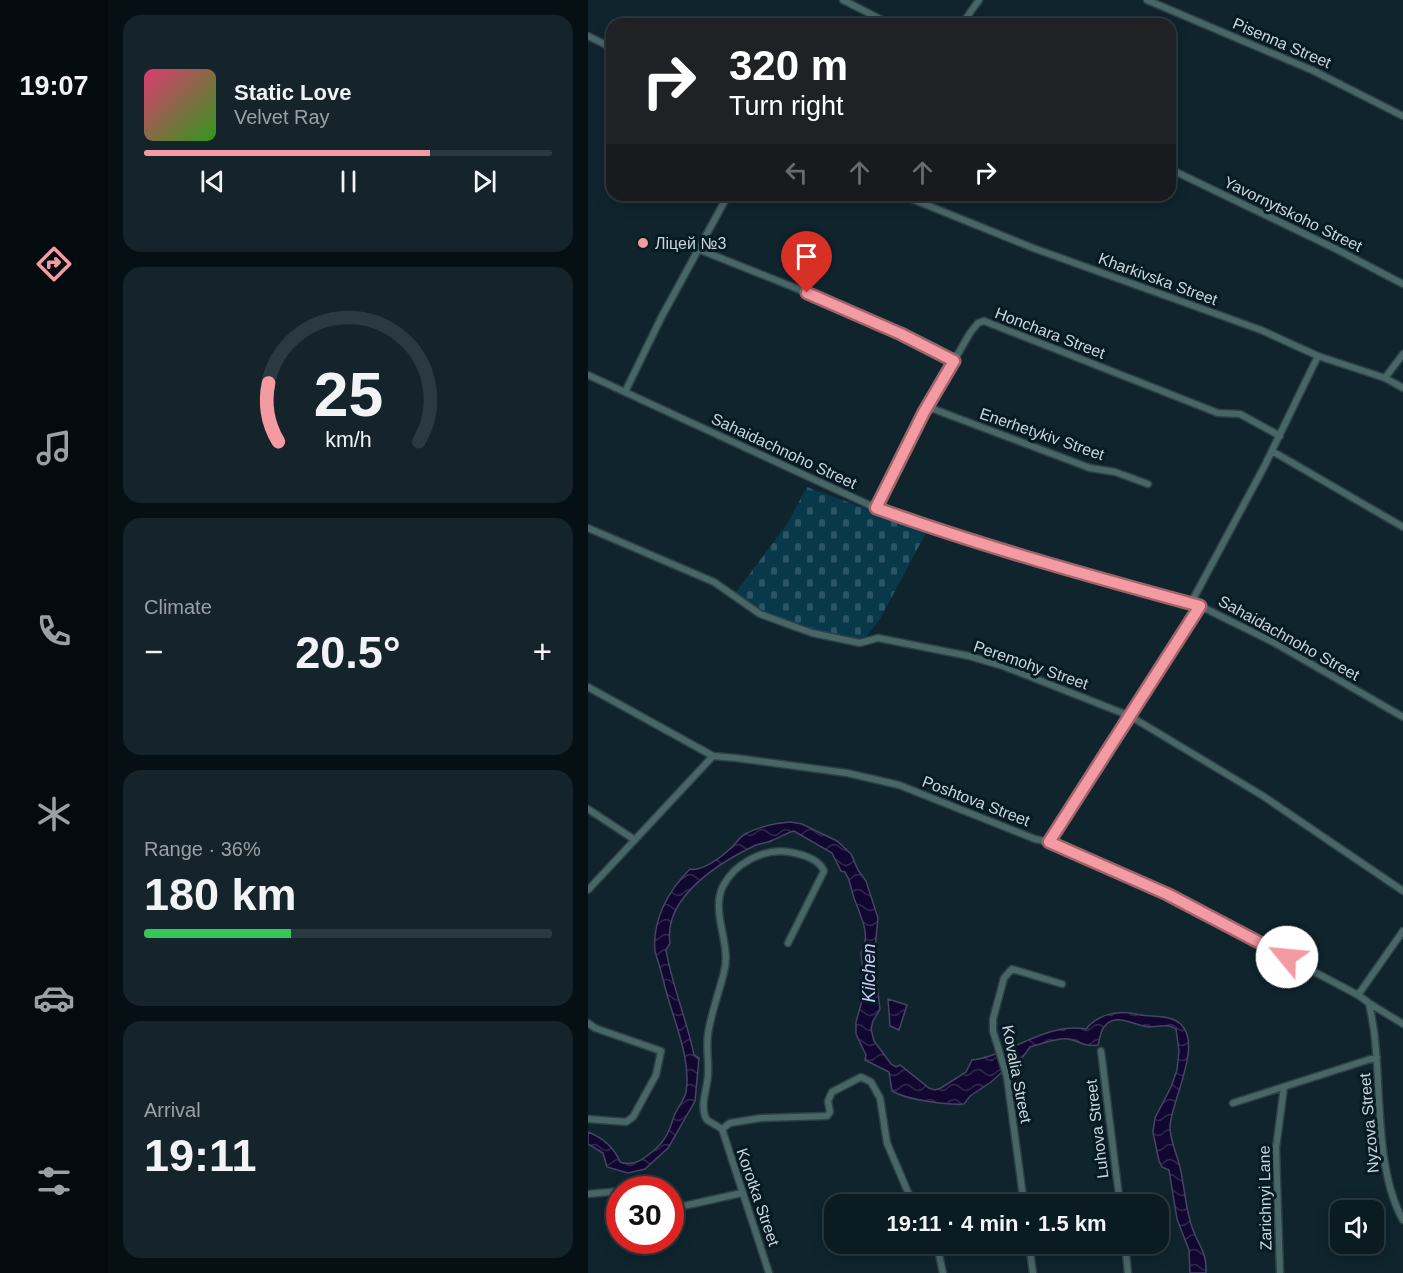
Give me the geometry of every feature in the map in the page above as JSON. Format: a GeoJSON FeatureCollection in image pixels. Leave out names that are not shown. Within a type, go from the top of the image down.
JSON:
{"type":"FeatureCollection","features":[{"type":"Feature","properties":{"kind":"street"},"geometry":{"type":"LineString","coordinates":[[843,0],[878,18]]}},
{"type":"Feature","properties":{"kind":"street"},"geometry":{"type":"LineString","coordinates":[[966,18],[979,0]]}},
{"type":"Feature","properties":{"kind":"street","name":"Pisenna Street"},"geometry":{"type":"LineString","coordinates":[[1148,0],[1314,71],[1403,116]]}},
{"type":"Feature","properties":{"kind":"street"},"geometry":{"type":"LineString","coordinates":[[588,36],[606,45]]}},
{"type":"Feature","properties":{"kind":"street","name":"Yavornytskoho Street"},"geometry":{"type":"LineString","coordinates":[[1176,172],[1403,284]]}},
{"type":"Feature","properties":{"kind":"street"},"geometry":{"type":"LineString","coordinates":[[625,392],[725,201]]}},
{"type":"Feature","properties":{"kind":"street","name":"Kharkivska Street"},"geometry":{"type":"LineString","coordinates":[[917,201],[1033,248],[1261,330],[1318,356],[1385,378],[1403,388]]}},
{"type":"Feature","properties":{"kind":"street"},"geometry":{"type":"LineString","coordinates":[[698,249],[829,302],[954,361],[876,508]]}},
{"type":"Feature","properties":{"kind":"street","name":"Honchara Street"},"geometry":{"type":"LineString","coordinates":[[954,361],[973,327],[984,321],[1218,413],[1240,414],[1280,436]]}},
{"type":"Feature","properties":{"kind":"street"},"geometry":{"type":"LineString","coordinates":[[1385,378],[1403,354]]}},
{"type":"Feature","properties":{"kind":"street"},"geometry":{"type":"LineString","coordinates":[[1191,603],[1280,436],[1318,356]]}},
{"type":"Feature","properties":{"kind":"street","name":"Sahaidachnoho Street"},"geometry":{"type":"LineString","coordinates":[[588,375],[876,508],[972,540],[1200,606],[1273,642],[1403,717]]}},
{"type":"Feature","properties":{"kind":"street","name":"Enerhetykiv Street"},"geometry":{"type":"LineString","coordinates":[[928,407],[1090,468],[1115,472],[1148,484]]}},
{"type":"Feature","properties":{"kind":"street"},"geometry":{"type":"LineString","coordinates":[[1272,451],[1403,527]]}},
{"type":"Feature","properties":{"kind":"street","name":"Peremohy Street"},"geometry":{"type":"LineString","coordinates":[[588,528],[714,582],[760,614],[812,633],[860,644],[879,638],[969,656],[1004,666],[1130,716],[1263,796],[1403,891]]}},
{"type":"Feature","properties":{"kind":"street"},"geometry":{"type":"LineString","coordinates":[[1049,842],[1200,606]]}},
{"type":"Feature","properties":{"kind":"street","name":"Poshtova Street"},"geometry":{"type":"LineString","coordinates":[[588,687],[713,756],[847,773],[899,785],[1035,839],[1049,842],[1167,894],[1358,995],[1403,1024]]}},
{"type":"Feature","properties":{"kind":"street"},"geometry":{"type":"LineString","coordinates":[[588,890],[713,756]]}},
{"type":"Feature","properties":{"kind":"street"},"geometry":{"type":"LineString","coordinates":[[588,809],[635,840]]}},
{"type":"Feature","properties":{"kind":"street","name":"Korotka Street"},"geometry":{"type":"LineString","coordinates":[[769,1273],[722,1129],[707,1120],[704,1107],[708,1075],[708,1036],[726,962],[719,910],[720,894],[729,878],[753,857],[783,851],[800,854],[823,867],[824,871],[788,943]]}},
{"type":"Feature","properties":{"kind":"street"},"geometry":{"type":"LineString","coordinates":[[1358,995],[1403,931]]}},
{"type":"Feature","properties":{"kind":"street","name":"Kovalia Street"},"geometry":{"type":"LineString","coordinates":[[1023,1194],[1007,1077],[993,1031],[993,1019],[1004,978],[1012,969],[1062,984]]}},
{"type":"Feature","properties":{"kind":"street","name":"Nyzova Street"},"geometry":{"type":"LineString","coordinates":[[1369,1004],[1375,1036],[1388,1179],[1396,1208],[1403,1220]]}},
{"type":"Feature","properties":{"kind":"street"},"geometry":{"type":"LineString","coordinates":[[588,1023],[595,1028],[661,1051],[656,1075],[633,1117],[626,1122],[588,1119]]}},
{"type":"Feature","properties":{"kind":"street","name":"Luhova Street"},"geometry":{"type":"LineString","coordinates":[[1101,1051],[1119,1194]]}},
{"type":"Feature","properties":{"kind":"street","name":"Nyzova Street"},"geometry":{"type":"LineString","coordinates":[[1233,1103],[1377,1057]]}},
{"type":"Feature","properties":{"kind":"street"},"geometry":{"type":"LineString","coordinates":[[722,1129],[729,1123],[761,1118],[826,1116],[830,1112],[828,1101],[832,1092],[861,1077],[865,1078],[871,1082],[880,1098],[887,1143],[909,1194]]}},
{"type":"Feature","properties":{"kind":"street","name":"Zarichnyi Lane"},"geometry":{"type":"LineString","coordinates":[[1280,1273],[1276,1148],[1284,1087]]}},
{"type":"Feature","properties":{"kind":"street"},"geometry":{"type":"LineString","coordinates":[[588,1194],[606,1192]]}},
{"type":"Feature","properties":{"kind":"street"},"geometry":{"type":"LineString","coordinates":[[684,1206],[742,1193]]}},
{"type":"Feature","properties":{"kind":"street"},"geometry":{"type":"LineString","coordinates":[[939,1254],[943,1273]]}},
{"type":"Feature","properties":{"kind":"street"},"geometry":{"type":"LineString","coordinates":[[1030,1254],[1033,1273]]}},
{"type":"Feature","properties":{"kind":"street"},"geometry":{"type":"LineString","coordinates":[[1126,1254],[1128,1273]]}},
{"type":"Feature","properties":{"kind":"green space"},"geometry":{"type":"Polygon","coordinates":[[[807,487],[927,531],[880,619],[863,641],[809,628],[756,611],[734,595],[787,524],[807,487]]]}},
{"type":"Feature","properties":{"kind":"water","name":"Kilchen"},"geometry":{"type":"Polygon","coordinates":[[[791,822],[802,824],[837,841],[851,854],[866,881],[878,918],[874,958],[880,1009],[871,1029],[874,1041],[891,1064],[896,1067],[900,1065],[929,1088],[935,1090],[941,1088],[966,1072],[972,1060],[1000,1052],[1056,1030],[1086,1029],[1096,1020],[1109,1014],[1129,1013],[1163,1017],[1172,1019],[1183,1027],[1188,1038],[1188,1053],[1171,1117],[1170,1133],[1180,1167],[1189,1216],[1204,1255],[1206,1273],[1190,1273],[1189,1250],[1177,1219],[1169,1170],[1162,1167],[1159,1161],[1153,1132],[1155,1118],[1177,1070],[1179,1051],[1176,1029],[1169,1026],[1149,1027],[1114,1020],[1103,1029],[1098,1045],[1086,1045],[1065,1039],[1030,1047],[1018,1064],[1002,1072],[970,1096],[964,1104],[927,1101],[892,1091],[889,1072],[865,1060],[866,1055],[856,1034],[856,1022],[865,990],[861,953],[865,933],[849,879],[845,872],[841,871],[832,853],[794,831],[756,845],[711,871],[685,896],[675,911],[670,926],[670,943],[666,950],[694,1055],[699,1058],[695,1101],[668,1148],[645,1169],[628,1173],[607,1167],[603,1153],[588,1144],[588,1132],[607,1144],[615,1152],[620,1162],[629,1164],[638,1161],[650,1154],[664,1140],[686,1092],[687,1069],[682,1046],[655,952],[656,929],[668,896],[690,869],[712,863],[745,834],[768,825],[791,822]]]}},
{"type":"Feature","properties":{"kind":"water"},"geometry":{"type":"Polygon","coordinates":[[[888,999],[907,1005],[899,1030],[890,1026],[888,999]]]}},
{"type":"Feature","properties":{"kind":"place","name":"Ліцей №3"},"geometry":{"type":"Point","coordinates":[643,243]}},
{"type":"Feature","properties":{"kind":"route"},"geometry":{"type":"LineString","coordinates":[[807,293],[901,334],[954,361],[924,412],[876,508],[918,523],[1200,606],[1049,842],[1167,894],[1287,957]]}}]}
